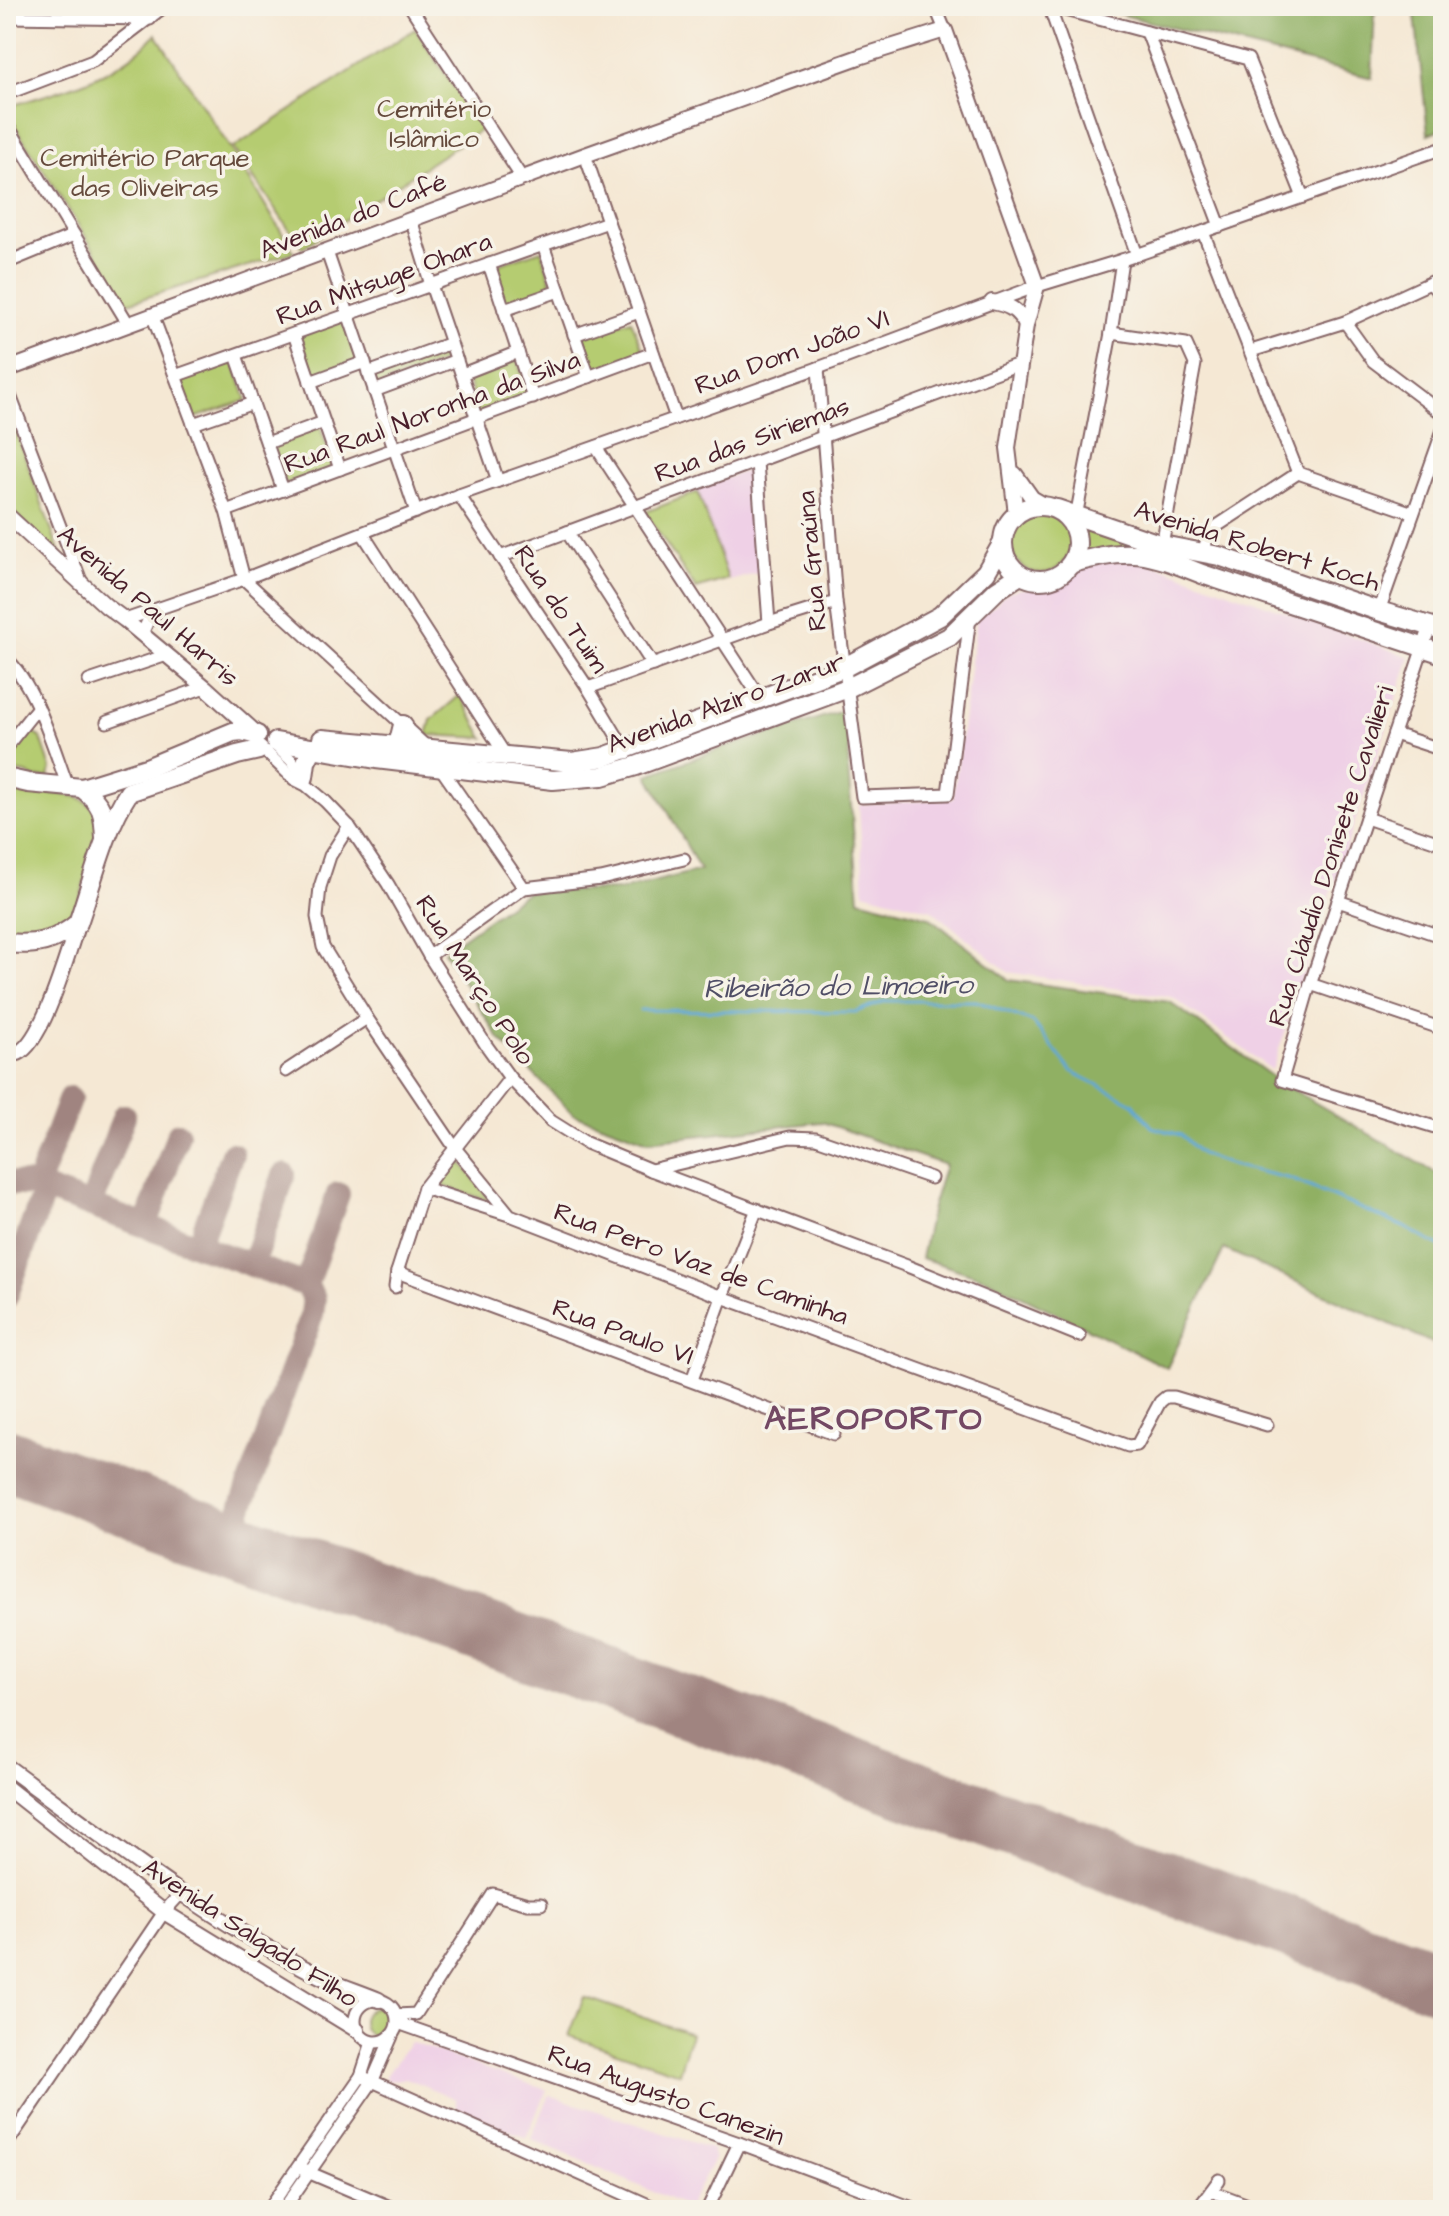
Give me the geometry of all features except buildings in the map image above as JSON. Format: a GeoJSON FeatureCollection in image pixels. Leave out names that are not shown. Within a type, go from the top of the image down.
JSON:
{"type":"FeatureCollection","features":[{"type":"Feature","properties":{"kind":"main road","name":"Avenida Robert Koch"},"geometry":{"type":"LineString","coordinates":[[1052,508],[1162,545],[1212,554],[1436,628]]}},
{"type":"Feature","properties":{"kind":"main road"},"geometry":{"type":"LineString","coordinates":[[1052,508],[1067,516],[1074,527],[1078,539],[1077,551],[1073,563],[1065,572],[1043,581],[1031,580],[1011,567],[1002,544],[1004,533],[1016,514],[1025,509],[1052,508]]}},
{"type":"Feature","properties":{"kind":"main road","name":"Avenida Alziro Zarur"},"geometry":{"type":"LineString","coordinates":[[266,742],[398,745],[572,762],[604,757],[845,667],[940,616],[986,572],[1002,544]]}},
{"type":"Feature","properties":{"kind":"main road","name":"Avenida Robert Koch"},"geometry":{"type":"LineString","coordinates":[[1073,563],[1106,554],[1137,553],[1164,558],[1443,654]]}},
{"type":"Feature","properties":{"kind":"main road"},"geometry":{"type":"LineString","coordinates":[[1208,575],[1212,554]]}},
{"type":"Feature","properties":{"kind":"main road","name":"Avenida Alziro Zarur"},"geometry":{"type":"LineString","coordinates":[[266,742],[376,759],[553,780],[602,776],[848,688],[949,637],[997,590],[1020,575]]}},
{"type":"Feature","properties":{"kind":"main road"},"geometry":{"type":"LineString","coordinates":[[398,745],[403,725]]}},
{"type":"Feature","properties":{"kind":"main road"},"geometry":{"type":"LineString","coordinates":[[6,778],[75,787],[152,775],[237,755],[266,742]]}},
{"type":"Feature","properties":{"kind":"main road"},"geometry":{"type":"LineString","coordinates":[[305,781],[306,762],[313,748]]}},
{"type":"Feature","properties":{"kind":"main road"},"geometry":{"type":"LineString","coordinates":[[6,943],[30,945],[47,942],[78,923],[120,805],[129,792],[152,775]]}},
{"type":"Feature","properties":{"kind":"main road"},"geometry":{"type":"LineString","coordinates":[[75,787],[91,795],[103,811],[105,842]]}},
{"type":"Feature","properties":{"kind":"street"},"geometry":{"type":"LineString","coordinates":[[6,94],[93,61],[165,6]]}},
{"type":"Feature","properties":{"kind":"street"},"geometry":{"type":"LineString","coordinates":[[410,6],[522,178]]}},
{"type":"Feature","properties":{"kind":"street"},"geometry":{"type":"LineString","coordinates":[[935,6],[1037,286],[1019,364],[1008,448],[1016,514]]}},
{"type":"Feature","properties":{"kind":"street"},"geometry":{"type":"LineString","coordinates":[[1050,6],[1248,59],[1303,197]]}},
{"type":"Feature","properties":{"kind":"street"},"geometry":{"type":"LineString","coordinates":[[1050,6],[1137,255]]}},
{"type":"Feature","properties":{"kind":"street"},"geometry":{"type":"LineString","coordinates":[[6,17],[151,19]]}},
{"type":"Feature","properties":{"kind":"street","name":"Avenida do Café"},"geometry":{"type":"LineString","coordinates":[[6,370],[585,155],[859,57],[945,30]]}},
{"type":"Feature","properties":{"kind":"street"},"geometry":{"type":"LineString","coordinates":[[1147,32],[1220,226]]}},
{"type":"Feature","properties":{"kind":"street"},"geometry":{"type":"LineString","coordinates":[[6,123],[129,325]]}},
{"type":"Feature","properties":{"kind":"street","name":"Rua Dom João VI"},"geometry":{"type":"LineString","coordinates":[[125,620],[244,579],[459,495],[818,368],[1037,286],[1440,154]]}},
{"type":"Feature","properties":{"kind":"street"},"geometry":{"type":"LineString","coordinates":[[585,155],[676,418]]}},
{"type":"Feature","properties":{"kind":"street"},"geometry":{"type":"LineString","coordinates":[[411,219],[498,481]]}},
{"type":"Feature","properties":{"kind":"street","name":"Rua Mitsuge Ohara"},"geometry":{"type":"LineString","coordinates":[[175,376],[608,222]]}},
{"type":"Feature","properties":{"kind":"street"},"geometry":{"type":"LineString","coordinates":[[1203,232],[1298,473],[1413,513]]}},
{"type":"Feature","properties":{"kind":"street"},"geometry":{"type":"LineString","coordinates":[[6,263],[74,235]]}},
{"type":"Feature","properties":{"kind":"street"},"geometry":{"type":"LineString","coordinates":[[543,245],[589,377]]}},
{"type":"Feature","properties":{"kind":"street"},"geometry":{"type":"LineString","coordinates":[[327,252],[416,512]]}},
{"type":"Feature","properties":{"kind":"street"},"geometry":{"type":"LineString","coordinates":[[1076,517],[1122,260]]}},
{"type":"Feature","properties":{"kind":"street"},"geometry":{"type":"LineString","coordinates":[[489,264],[533,398]]}},
{"type":"Feature","properties":{"kind":"street"},"geometry":{"type":"LineString","coordinates":[[1251,351],[1345,322],[1443,277]]}},
{"type":"Feature","properties":{"kind":"street"},"geometry":{"type":"LineString","coordinates":[[1430,283],[1443,297]]}},
{"type":"Feature","properties":{"kind":"street"},"geometry":{"type":"LineString","coordinates":[[504,310],[559,291]]}},
{"type":"Feature","properties":{"kind":"street"},"geometry":{"type":"LineString","coordinates":[[992,302],[1015,309],[1026,325]]}},
{"type":"Feature","properties":{"kind":"street"},"geometry":{"type":"LineString","coordinates":[[574,335],[639,312]]}},
{"type":"Feature","properties":{"kind":"street"},"geometry":{"type":"LineString","coordinates":[[153,317],[226,511],[244,579],[428,748],[524,888]]}},
{"type":"Feature","properties":{"kind":"street"},"geometry":{"type":"LineString","coordinates":[[1345,322],[1373,361],[1443,414]]}},
{"type":"Feature","properties":{"kind":"street"},"geometry":{"type":"LineString","coordinates":[[1111,333],[1186,344],[1195,364],[1162,545]]}},
{"type":"Feature","properties":{"kind":"street"},"geometry":{"type":"LineString","coordinates":[[294,334],[340,469]]}},
{"type":"Feature","properties":{"kind":"street"},"geometry":{"type":"LineString","coordinates":[[310,382],[451,343]]}},
{"type":"Feature","properties":{"kind":"street"},"geometry":{"type":"LineString","coordinates":[[462,374],[518,352]]}},
{"type":"Feature","properties":{"kind":"street","name":"Rua Raul Noronha da Silva"},"geometry":{"type":"LineString","coordinates":[[226,511],[653,353]]}},
{"type":"Feature","properties":{"kind":"street"},"geometry":{"type":"LineString","coordinates":[[236,355],[283,490]]}},
{"type":"Feature","properties":{"kind":"street"},"geometry":{"type":"LineString","coordinates":[[374,391],[457,360]]}},
{"type":"Feature","properties":{"kind":"street","name":"Rua das Siriemas"},"geometry":{"type":"LineString","coordinates":[[500,557],[1019,364]]}},
{"type":"Feature","properties":{"kind":"street","name":"Rua Graúna"},"geometry":{"type":"LineString","coordinates":[[818,368],[836,602],[862,797],[948,794],[970,617]]}},
{"type":"Feature","properties":{"kind":"street"},"geometry":{"type":"LineString","coordinates":[[6,385],[81,581]]}},
{"type":"Feature","properties":{"kind":"street"},"geometry":{"type":"LineString","coordinates":[[193,424],[253,403]]}},
{"type":"Feature","properties":{"kind":"street"},"geometry":{"type":"LineString","coordinates":[[267,443],[324,422]]}},
{"type":"Feature","properties":{"kind":"street"},"geometry":{"type":"LineString","coordinates":[[1379,611],[1443,430]]}},
{"type":"Feature","properties":{"kind":"street"},"geometry":{"type":"LineString","coordinates":[[596,447],[761,699]]}},
{"type":"Feature","properties":{"kind":"street"},"geometry":{"type":"LineString","coordinates":[[757,462],[769,623]]}},
{"type":"Feature","properties":{"kind":"street","name":"Avenida Robert Koch"},"geometry":{"type":"LineString","coordinates":[[1009,463],[1032,498],[1052,508]]}},
{"type":"Feature","properties":{"kind":"street"},"geometry":{"type":"LineString","coordinates":[[1212,554],[1209,532],[1298,473]]}},
{"type":"Feature","properties":{"kind":"street","name":"Rua do Tuim"},"geometry":{"type":"LineString","coordinates":[[459,495],[588,688],[636,766]]}},
{"type":"Feature","properties":{"kind":"street","name":"Avenida Paul Harris"},"geometry":{"type":"LineString","coordinates":[[6,514],[106,606],[205,687],[266,742]]}},
{"type":"Feature","properties":{"kind":"street"},"geometry":{"type":"LineString","coordinates":[[567,532],[653,665]]}},
{"type":"Feature","properties":{"kind":"street"},"geometry":{"type":"LineString","coordinates":[[363,534],[506,756]]}},
{"type":"Feature","properties":{"kind":"street"},"geometry":{"type":"LineString","coordinates":[[588,688],[836,602]]}},
{"type":"Feature","properties":{"kind":"street"},"geometry":{"type":"LineString","coordinates":[[142,634],[160,607]]}},
{"type":"Feature","properties":{"kind":"street","name":"Rua Cláudio Donisete Cavalieri"},"geometry":{"type":"LineString","coordinates":[[1436,628],[1423,647],[1310,984],[1282,1080],[1441,1130]]}},
{"type":"Feature","properties":{"kind":"street"},"geometry":{"type":"LineString","coordinates":[[89,681],[167,655]]}},
{"type":"Feature","properties":{"kind":"street"},"geometry":{"type":"LineString","coordinates":[[6,658],[13,664],[38,707],[75,787]]}},
{"type":"Feature","properties":{"kind":"street"},"geometry":{"type":"LineString","coordinates":[[107,722],[205,687]]}},
{"type":"Feature","properties":{"kind":"street"},"geometry":{"type":"LineString","coordinates":[[6,747],[38,707]]}},
{"type":"Feature","properties":{"kind":"street"},"geometry":{"type":"LineString","coordinates":[[1394,734],[1443,750]]}},
{"type":"Feature","properties":{"kind":"street","name":"Rua Março Polo"},"geometry":{"type":"LineString","coordinates":[[266,742],[294,779],[305,781],[349,826],[388,884],[429,956],[510,1078],[551,1121],[586,1143],[651,1170],[907,1266],[1080,1336]]}},
{"type":"Feature","properties":{"kind":"street"},"geometry":{"type":"LineString","coordinates":[[1366,818],[1443,844]]}},
{"type":"Feature","properties":{"kind":"street","name":"Rua Pero Vaz de Caminha"},"geometry":{"type":"LineString","coordinates":[[349,826],[330,856],[320,887],[317,917],[323,947],[455,1148],[510,1215]]}},
{"type":"Feature","properties":{"kind":"street"},"geometry":{"type":"LineString","coordinates":[[429,956],[524,888],[601,879],[684,859]]}},
{"type":"Feature","properties":{"kind":"street"},"geometry":{"type":"LineString","coordinates":[[1338,901],[1443,937]]}},
{"type":"Feature","properties":{"kind":"street"},"geometry":{"type":"LineString","coordinates":[[6,1054],[18,1053],[39,1030],[78,923]]}},
{"type":"Feature","properties":{"kind":"street"},"geometry":{"type":"LineString","coordinates":[[1310,984],[1443,1029]]}},
{"type":"Feature","properties":{"kind":"street"},"geometry":{"type":"LineString","coordinates":[[286,1071],[367,1018]]}},
{"type":"Feature","properties":{"kind":"street"},"geometry":{"type":"LineString","coordinates":[[395,1287],[424,1188],[510,1078]]}},
{"type":"Feature","properties":{"kind":"street"},"geometry":{"type":"LineString","coordinates":[[651,1170],[790,1137],[816,1138],[931,1178]]}},
{"type":"Feature","properties":{"kind":"street","name":"Rua Pero Vaz de Caminha"},"geometry":{"type":"LineString","coordinates":[[424,1188],[510,1215],[722,1297],[1128,1446],[1137,1445],[1160,1402],[1166,1397],[1267,1425]]}},
{"type":"Feature","properties":{"kind":"street"},"geometry":{"type":"LineString","coordinates":[[692,1380],[757,1209]]}},
{"type":"Feature","properties":{"kind":"street","name":"Rua Paulo VI"},"geometry":{"type":"LineString","coordinates":[[397,1272],[834,1434]]}},
{"type":"Feature","properties":{"kind":"street","name":"Avenida Salgado Filho"},"geometry":{"type":"LineString","coordinates":[[6,1766],[182,1892],[273,1951],[325,1979],[379,2000]]}},
{"type":"Feature","properties":{"kind":"street","name":"Avenida Salgado Filho"},"geometry":{"type":"LineString","coordinates":[[6,1787],[164,1912],[357,2030]]}},
{"type":"Feature","properties":{"kind":"street"},"geometry":{"type":"LineString","coordinates":[[6,2145],[164,1912],[182,1892]]}},
{"type":"Feature","properties":{"kind":"street"},"geometry":{"type":"LineString","coordinates":[[398,2019],[416,2014],[493,1894],[528,1904],[541,1904]]}},
{"type":"Feature","properties":{"kind":"street"},"geometry":{"type":"LineString","coordinates":[[268,2210],[303,2171],[367,2079],[392,2036],[398,2019],[391,2005],[379,2000],[367,2002],[357,2010],[355,2023],[360,2035],[372,2042],[392,2036]]}},
{"type":"Feature","properties":{"kind":"street","name":"Rua Augusto Canezin"},"geometry":{"type":"LineString","coordinates":[[398,2019],[918,2210]]}},
{"type":"Feature","properties":{"kind":"street"},"geometry":{"type":"LineString","coordinates":[[367,2079],[372,2042]]}},
{"type":"Feature","properties":{"kind":"street"},"geometry":{"type":"LineString","coordinates":[[367,2079],[660,2210]]}},
{"type":"Feature","properties":{"kind":"street"},"geometry":{"type":"LineString","coordinates":[[707,2210],[739,2143]]}},
{"type":"Feature","properties":{"kind":"street"},"geometry":{"type":"LineString","coordinates":[[283,2210],[303,2171]]}},
{"type":"Feature","properties":{"kind":"street"},"geometry":{"type":"LineString","coordinates":[[303,2171],[397,2210]]}},
{"type":"Feature","properties":{"kind":"street"},"geometry":{"type":"LineString","coordinates":[[1197,2210],[1219,2180]]}},
{"type":"Feature","properties":{"kind":"street"},"geometry":{"type":"LineString","coordinates":[[1211,2191],[1261,2210]]}},
{"type":"Feature","properties":{"kind":"shaded area"},"geometry":{"type":"Polygon","coordinates":[[[754,468],[761,572],[730,581],[696,489],[754,468]]]}},
{"type":"Feature","properties":{"kind":"shaded area"},"geometry":{"type":"Polygon","coordinates":[[[1139,559],[1410,657],[1272,1070],[1172,997],[1008,972],[932,910],[864,892],[859,805],[953,799],[977,617],[1009,592],[1048,588],[1091,564],[1139,559]]]}},
{"type":"Feature","properties":{"kind":"shaded area"},"geometry":{"type":"Polygon","coordinates":[[[410,2042],[547,2090],[526,2138],[456,2107],[456,2099],[406,2078],[388,2081],[386,2076],[410,2042]]]}},
{"type":"Feature","properties":{"kind":"shaded area"},"geometry":{"type":"Polygon","coordinates":[[[549,2095],[712,2149],[714,2159],[688,2207],[531,2139],[549,2095]]]}},
{"type":"Feature","properties":{"kind":"green space"},"geometry":{"type":"Polygon","coordinates":[[[1090,6],[1375,6],[1372,78],[1123,15],[1090,6]]]}},
{"type":"Feature","properties":{"kind":"green space"},"geometry":{"type":"Polygon","coordinates":[[[1414,6],[1443,6],[1443,128],[1428,134],[1414,6]]]}},
{"type":"Feature","properties":{"kind":"green space","name":"Cemitério Islâmico"},"geometry":{"type":"Polygon","coordinates":[[[415,29],[482,129],[302,248],[233,148],[415,29]]]}},
{"type":"Feature","properties":{"kind":"green space","name":"Cemitério Parque das Oliveiras"},"geometry":{"type":"Polygon","coordinates":[[[156,34],[294,252],[128,303],[6,112],[6,107],[106,72],[124,62],[156,34]]]}},
{"type":"Feature","properties":{"kind":"green space"},"geometry":{"type":"Polygon","coordinates":[[[541,250],[554,290],[506,306],[494,266],[541,250]]]}},
{"type":"Feature","properties":{"kind":"green space"},"geometry":{"type":"Polygon","coordinates":[[[347,320],[360,360],[313,377],[299,336],[347,320]]]}},
{"type":"Feature","properties":{"kind":"green space"},"geometry":{"type":"Polygon","coordinates":[[[631,320],[644,352],[591,372],[579,337],[631,320]]]}},
{"type":"Feature","properties":{"kind":"green space"},"geometry":{"type":"Polygon","coordinates":[[[448,348],[453,358],[376,387],[372,375],[448,348]]]}},
{"type":"Feature","properties":{"kind":"green space"},"geometry":{"type":"Polygon","coordinates":[[[516,357],[529,396],[479,414],[466,375],[516,357]]]}},
{"type":"Feature","properties":{"kind":"green space"},"geometry":{"type":"Polygon","coordinates":[[[233,360],[247,400],[195,418],[180,379],[233,360]]]}},
{"type":"Feature","properties":{"kind":"green space"},"geometry":{"type":"Polygon","coordinates":[[[6,405],[61,556],[6,506],[6,405]]]}},
{"type":"Feature","properties":{"kind":"green space"},"geometry":{"type":"Polygon","coordinates":[[[320,427],[334,467],[285,484],[272,446],[320,427]]]}},
{"type":"Feature","properties":{"kind":"green space"},"geometry":{"type":"Polygon","coordinates":[[[698,492],[728,579],[696,589],[645,512],[698,492]]]}},
{"type":"Feature","properties":{"kind":"green space"},"geometry":{"type":"Polygon","coordinates":[[[1041,513],[1052,515],[1062,522],[1069,532],[1069,554],[1062,564],[1052,571],[1041,573],[1030,571],[1020,564],[1013,554],[1011,543],[1013,532],[1020,522],[1030,515],[1041,513]]]}},
{"type":"Feature","properties":{"kind":"green space"},"geometry":{"type":"Polygon","coordinates":[[[1079,524],[1196,559],[1195,565],[1084,555],[1084,534],[1079,524]]]}},
{"type":"Feature","properties":{"kind":"green space"},"geometry":{"type":"Polygon","coordinates":[[[460,695],[484,738],[427,735],[431,720],[460,695]]]}},
{"type":"Feature","properties":{"kind":"green space"},"geometry":{"type":"Polygon","coordinates":[[[845,710],[850,737],[848,769],[859,899],[929,917],[1009,980],[1170,1002],[1278,1081],[1443,1177],[1443,1348],[1224,1249],[1167,1368],[987,1279],[921,1258],[945,1165],[822,1122],[648,1141],[573,1114],[499,1039],[444,951],[527,892],[621,890],[700,870],[648,775],[845,710]]]}},
{"type":"Feature","properties":{"kind":"green space"},"geometry":{"type":"Polygon","coordinates":[[[33,732],[41,738],[51,768],[49,777],[36,778],[6,770],[6,761],[27,734],[33,732]]]}},
{"type":"Feature","properties":{"kind":"green space"},"geometry":{"type":"Polygon","coordinates":[[[6,786],[78,797],[93,808],[98,819],[78,904],[63,925],[46,933],[26,935],[6,932],[6,786]]]}},
{"type":"Feature","properties":{"kind":"green space"},"geometry":{"type":"Polygon","coordinates":[[[454,1152],[490,1201],[434,1183],[454,1152]]]}},
{"type":"Feature","properties":{"kind":"green space"},"geometry":{"type":"Polygon","coordinates":[[[584,1997],[691,2034],[679,2073],[569,2036],[584,1997]]]}},
{"type":"Feature","properties":{"kind":"green space"},"geometry":{"type":"Polygon","coordinates":[[[378,2007],[389,2011],[393,2022],[389,2033],[378,2037],[367,2033],[363,2022],[367,2011],[378,2007]]]}},
{"type":"Feature","properties":{"kind":"waterway","name":"Ribeirão do Limoeiro"},"geometry":{"type":"LineString","coordinates":[[640,1010],[855,1012],[886,1001],[976,1001],[1033,1022],[1071,1071],[1133,1103],[1152,1127],[1181,1135],[1201,1154],[1231,1165],[1291,1179],[1404,1227],[1443,1248]]}},
{"type":"Feature","properties":{"kind":"taxiway"},"geometry":{"type":"LineString","coordinates":[[37,1186],[70,1098]]}},
{"type":"Feature","properties":{"kind":"taxiway"},"geometry":{"type":"LineString","coordinates":[[91,1205],[124,1116]]}},
{"type":"Feature","properties":{"kind":"taxiway"},"geometry":{"type":"LineString","coordinates":[[146,1225],[178,1134]]}},
{"type":"Feature","properties":{"kind":"taxiway"},"geometry":{"type":"LineString","coordinates":[[198,1245],[232,1154]]}},
{"type":"Feature","properties":{"kind":"taxiway"},"geometry":{"type":"LineString","coordinates":[[252,1265],[284,1175]]}},
{"type":"Feature","properties":{"kind":"taxiway"},"geometry":{"type":"LineString","coordinates":[[6,1183],[34,1185],[306,1285],[314,1299],[312,1314],[229,1541]]}},
{"type":"Feature","properties":{"kind":"taxiway"},"geometry":{"type":"LineString","coordinates":[[6,1297],[45,1189]]}},
{"type":"Feature","properties":{"kind":"taxiway"},"geometry":{"type":"LineString","coordinates":[[306,1285],[338,1194]]}},
{"type":"Feature","properties":{"kind":"runway"},"geometry":{"type":"LineString","coordinates":[[6,1459],[1443,1983]]}},
{"type":"Feature","properties":{"kind":"district","name":"AEROPORTO"},"geometry":{"type":"Point","coordinates":[874,1419]}}]}
